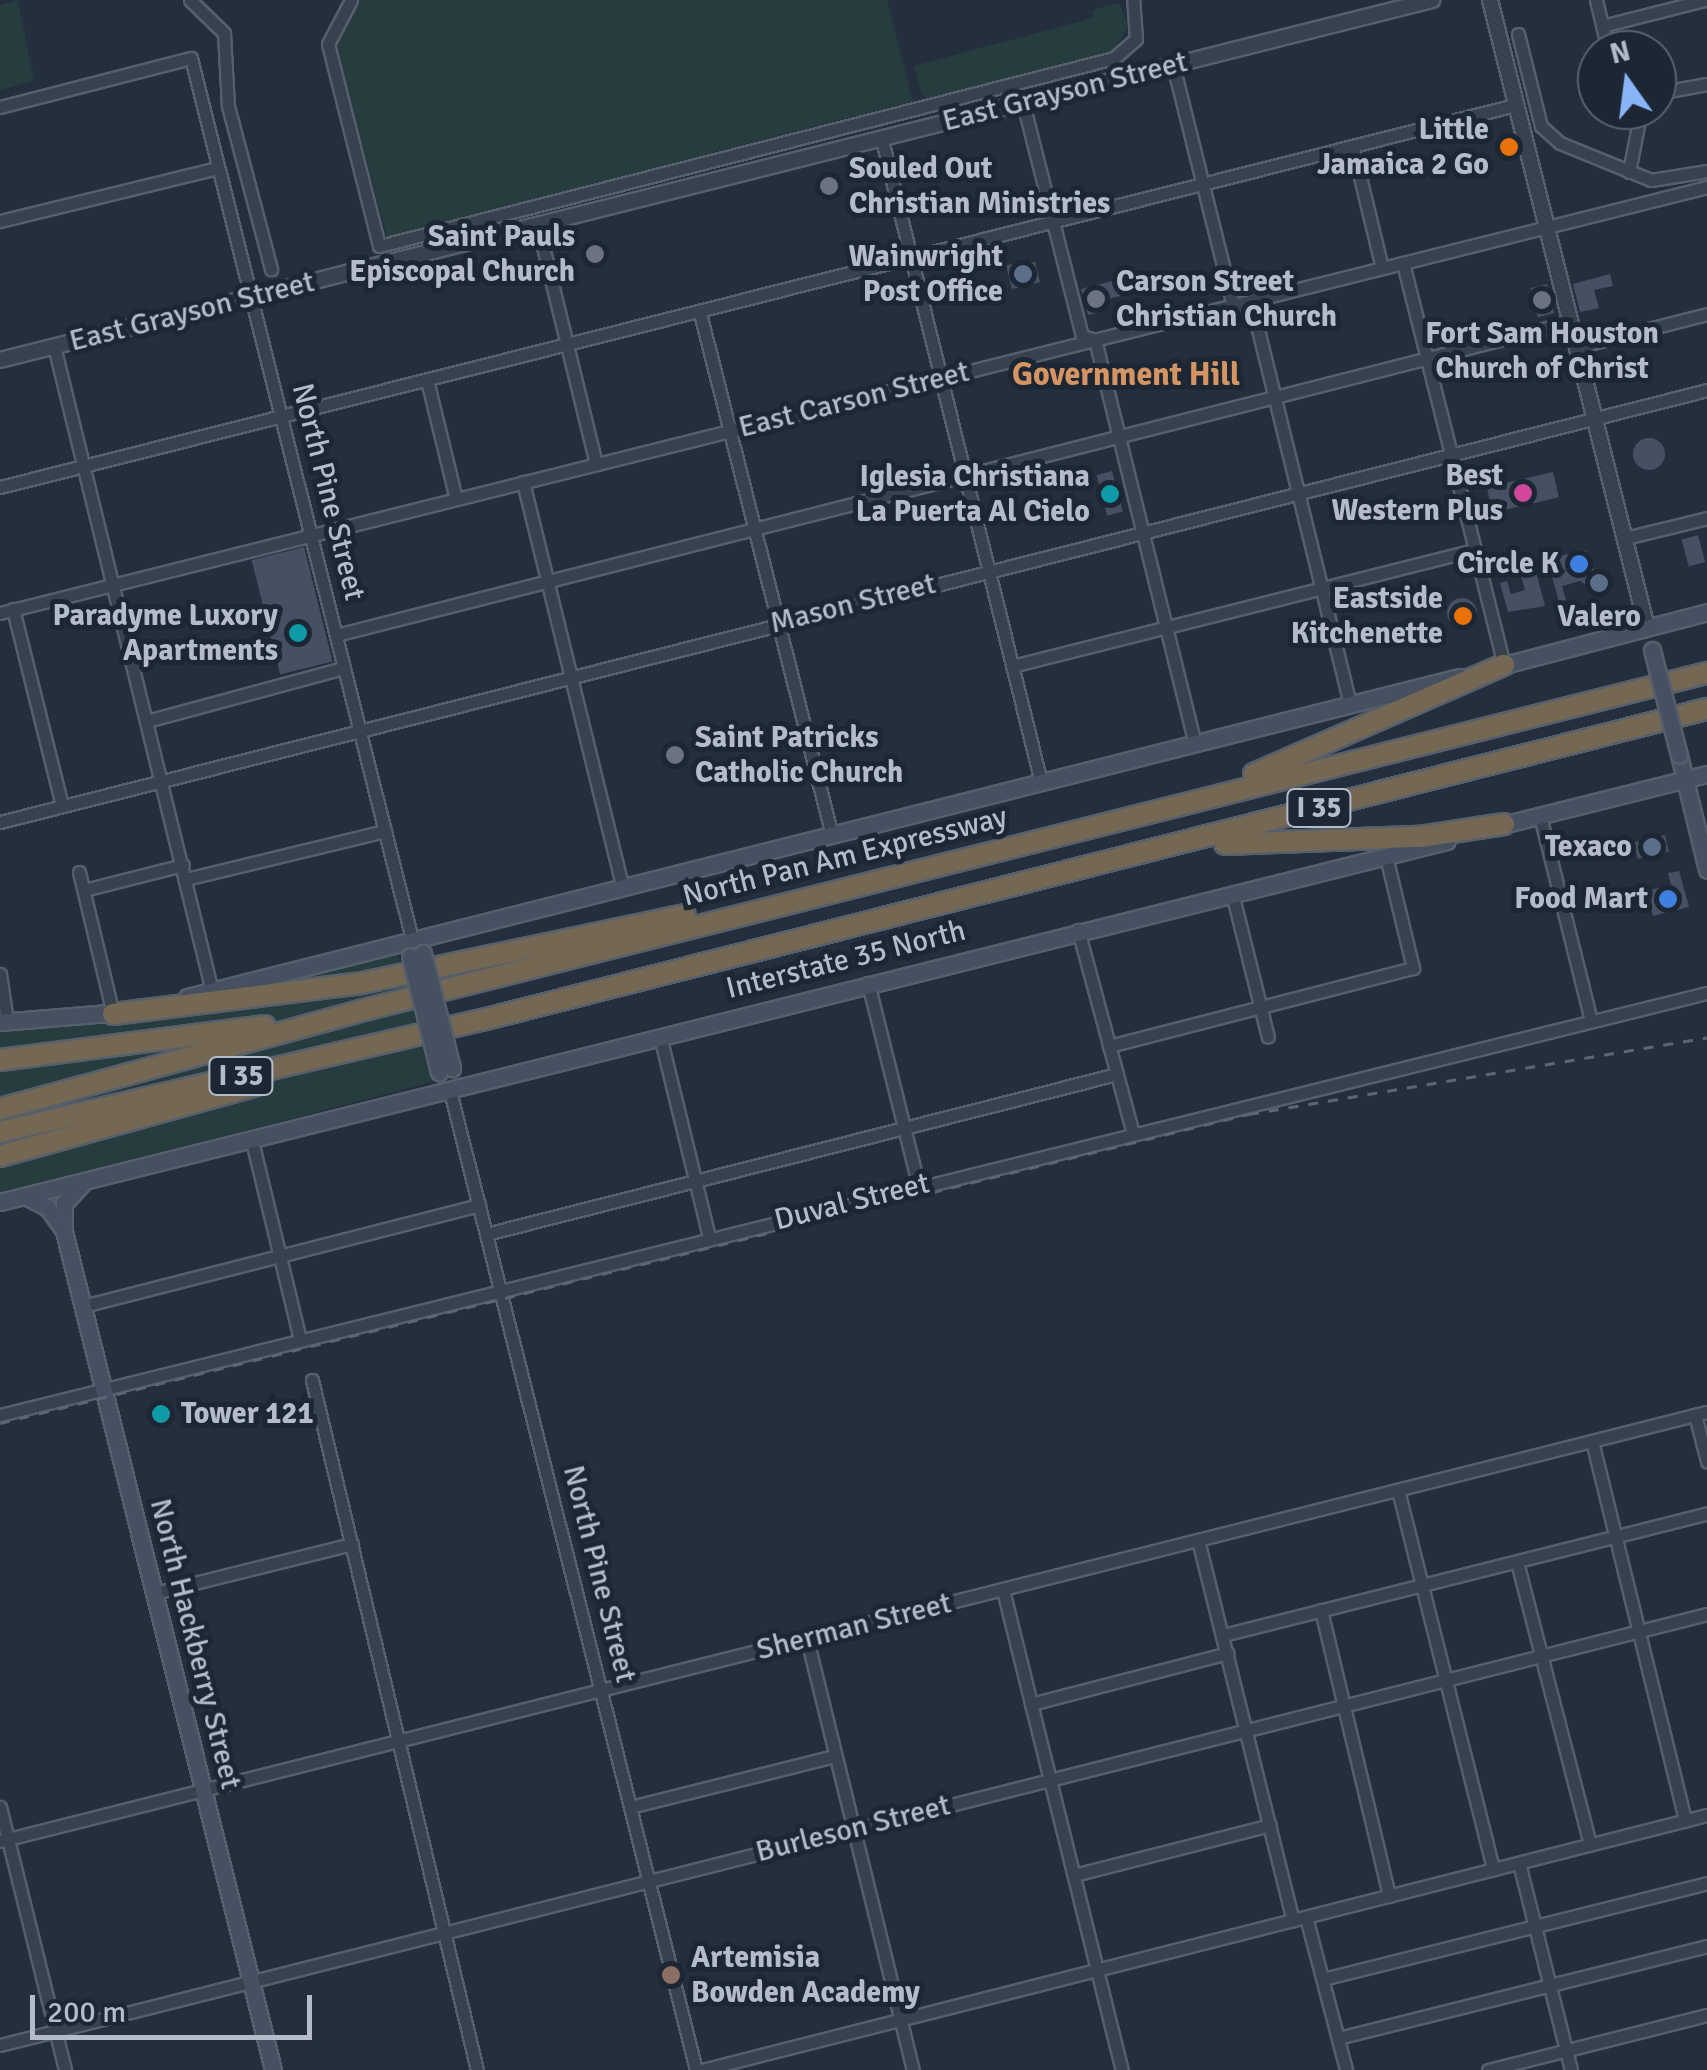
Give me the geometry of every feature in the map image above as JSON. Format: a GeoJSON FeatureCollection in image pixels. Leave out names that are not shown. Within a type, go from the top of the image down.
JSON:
{"type":"FeatureCollection","features":[{"type":"Feature","properties":{"kind":"highway"},"geometry":{"type":"LineString","coordinates":[[964,857],[1254,774],[1504,665]]}},
{"type":"Feature","properties":{"kind":"highway","name":"North Pan Am Expressway"},"geometry":{"type":"LineString","coordinates":[[6,1106],[964,857],[1707,673]]}},
{"type":"Feature","properties":{"kind":"highway","name":"I 35"},"geometry":{"type":"LineString","coordinates":[[0,1132],[482,1020],[1703,710]]}},
{"type":"Feature","properties":{"kind":"highway"},"geometry":{"type":"LineString","coordinates":[[944,902],[1243,840],[1420,837],[1504,824]]}},
{"type":"Feature","properties":{"kind":"highway"},"geometry":{"type":"LineString","coordinates":[[113,1014],[362,983],[840,889]]}},
{"type":"Feature","properties":{"kind":"highway"},"geometry":{"type":"LineString","coordinates":[[0,1060],[356,1012]]}},
{"type":"Feature","properties":{"kind":"highway"},"geometry":{"type":"LineString","coordinates":[[0,1156],[482,1020]]}},
{"type":"Feature","properties":{"kind":"highway"},"geometry":{"type":"LineString","coordinates":[[0,1165],[194,1103]]}},
{"type":"Feature","properties":{"kind":"main road"},"geometry":{"type":"LineString","coordinates":[[3,1022],[113,1014],[415,949],[623,888],[1707,612]]}},
{"type":"Feature","properties":{"kind":"main road"},"geometry":{"type":"LineString","coordinates":[[1647,628],[1707,868]]}},
{"type":"Feature","properties":{"kind":"main road","name":"Interstate 35 North"},"geometry":{"type":"LineString","coordinates":[[0,1202],[1707,774]]}},
{"type":"Feature","properties":{"kind":"main road","name":"North Pine Street"},"geometry":{"type":"LineString","coordinates":[[415,949],[450,1090]]}},
{"type":"Feature","properties":{"kind":"main road"},"geometry":{"type":"LineString","coordinates":[[64,1231],[64,1203],[85,1181]]}},
{"type":"Feature","properties":{"kind":"main road"},"geometry":{"type":"LineString","coordinates":[[25,1196],[47,1206],[64,1231]]}},
{"type":"Feature","properties":{"kind":"main road","name":"North Hackberry Street"},"geometry":{"type":"LineString","coordinates":[[64,1231],[273,2070]]}},
{"type":"Feature","properties":{"kind":"street"},"geometry":{"type":"LineString","coordinates":[[190,0],[224,33],[228,106],[271,269]]}},
{"type":"Feature","properties":{"kind":"street"},"geometry":{"type":"LineString","coordinates":[[351,0],[328,44],[380,246],[1114,58],[1135,41],[1133,0]]}},
{"type":"Feature","properties":{"kind":"street","name":"East Grayson Street"},"geometry":{"type":"LineString","coordinates":[[0,360],[1432,0]]}},
{"type":"Feature","properties":{"kind":"street"},"geometry":{"type":"LineString","coordinates":[[1490,0],[1647,628]]}},
{"type":"Feature","properties":{"kind":"street"},"geometry":{"type":"LineString","coordinates":[[1596,0],[1603,30]]}},
{"type":"Feature","properties":{"kind":"street"},"geometry":{"type":"LineString","coordinates":[[1602,26],[1705,0]]}},
{"type":"Feature","properties":{"kind":"street"},"geometry":{"type":"LineString","coordinates":[[1518,34],[1546,132],[1629,172],[1663,180],[1707,170]]}},
{"type":"Feature","properties":{"kind":"street","name":"North Pine Street"},"geometry":{"type":"LineString","coordinates":[[0,107],[191,58],[415,949]]}},
{"type":"Feature","properties":{"kind":"street"},"geometry":{"type":"LineString","coordinates":[[1173,65],[1233,306]]}},
{"type":"Feature","properties":{"kind":"street"},"geometry":{"type":"LineString","coordinates":[[1677,89],[1707,84]]}},
{"type":"Feature","properties":{"kind":"street"},"geometry":{"type":"LineString","coordinates":[[1022,103],[1082,336],[1094,340],[1195,744]]}},
{"type":"Feature","properties":{"kind":"street"},"geometry":{"type":"LineString","coordinates":[[0,487],[1516,105]]}},
{"type":"Feature","properties":{"kind":"street"},"geometry":{"type":"LineString","coordinates":[[1629,172],[1638,130]]}},
{"type":"Feature","properties":{"kind":"street"},"geometry":{"type":"LineString","coordinates":[[882,140],[1041,782]]}},
{"type":"Feature","properties":{"kind":"street"},"geometry":{"type":"LineString","coordinates":[[1354,148],[1382,268]]}},
{"type":"Feature","properties":{"kind":"street"},"geometry":{"type":"LineString","coordinates":[[0,221],[218,168]]}},
{"type":"Feature","properties":{"kind":"street","name":"East Carson Street"},"geometry":{"type":"LineString","coordinates":[[6,611],[1707,187]]}},
{"type":"Feature","properties":{"kind":"street"},"geometry":{"type":"LineString","coordinates":[[538,226],[596,464]]}},
{"type":"Feature","properties":{"kind":"street"},"geometry":{"type":"LineString","coordinates":[[1403,263],[1504,665]]}},
{"type":"Feature","properties":{"kind":"street"},"geometry":{"type":"LineString","coordinates":[[1251,301],[1350,704]]}},
{"type":"Feature","properties":{"kind":"street"},"geometry":{"type":"LineString","coordinates":[[700,313],[832,836]]}},
{"type":"Feature","properties":{"kind":"street"},"geometry":{"type":"LineString","coordinates":[[1576,347],[1707,314]]}},
{"type":"Feature","properties":{"kind":"street"},"geometry":{"type":"LineString","coordinates":[[336,635],[1570,322]]}},
{"type":"Feature","properties":{"kind":"street"},"geometry":{"type":"LineString","coordinates":[[54,346],[212,991]]}},
{"type":"Feature","properties":{"kind":"street"},"geometry":{"type":"LineString","coordinates":[[427,380],[456,499]]}},
{"type":"Feature","properties":{"kind":"street","name":"Mason Street"},"geometry":{"type":"LineString","coordinates":[[0,822],[1296,490],[1707,390]]}},
{"type":"Feature","properties":{"kind":"street"},"geometry":{"type":"LineString","coordinates":[[523,482],[623,888]]}},
{"type":"Feature","properties":{"kind":"street"},"geometry":{"type":"LineString","coordinates":[[1624,538],[1707,518]]}},
{"type":"Feature","properties":{"kind":"street"},"geometry":{"type":"LineString","coordinates":[[1012,666],[1474,550]]}},
{"type":"Feature","properties":{"kind":"street"},"geometry":{"type":"LineString","coordinates":[[6,611],[62,806]]}},
{"type":"Feature","properties":{"kind":"street"},"geometry":{"type":"LineString","coordinates":[[147,721],[344,668]]}},
{"type":"Feature","properties":{"kind":"street"},"geometry":{"type":"LineString","coordinates":[[1540,816],[1591,1021]]}},
{"type":"Feature","properties":{"kind":"street"},"geometry":{"type":"LineString","coordinates":[[186,879],[385,831]]}},
{"type":"Feature","properties":{"kind":"street"},"geometry":{"type":"LineString","coordinates":[[1109,1046],[1413,968],[1386,856]]}},
{"type":"Feature","properties":{"kind":"street"},"geometry":{"type":"LineString","coordinates":[[84,890],[183,865]]}},
{"type":"Feature","properties":{"kind":"street"},"geometry":{"type":"LineString","coordinates":[[79,872],[113,1014]]}},
{"type":"Feature","properties":{"kind":"street"},"geometry":{"type":"LineString","coordinates":[[1232,892],[1268,1037]]}},
{"type":"Feature","properties":{"kind":"street"},"geometry":{"type":"LineString","coordinates":[[1078,930],[1133,1134]]}},
{"type":"Feature","properties":{"kind":"street"},"geometry":{"type":"LineString","coordinates":[[0,974],[3,1022]]}},
{"type":"Feature","properties":{"kind":"street"},"geometry":{"type":"LineString","coordinates":[[868,982],[919,1186]]}},
{"type":"Feature","properties":{"kind":"street","name":"Duval Street"},"geometry":{"type":"LineString","coordinates":[[0,1415],[299,1335],[323,1337],[709,1237],[1707,993]]}},
{"type":"Feature","properties":{"kind":"street"},"geometry":{"type":"LineString","coordinates":[[660,1036],[709,1237]]}},
{"type":"Feature","properties":{"kind":"street"},"geometry":{"type":"LineString","coordinates":[[486,1234],[1117,1074]]}},
{"type":"Feature","properties":{"kind":"street","name":"North Pine Street"},"geometry":{"type":"LineString","coordinates":[[450,1090],[699,2070]]}},
{"type":"Feature","properties":{"kind":"street"},"geometry":{"type":"LineString","coordinates":[[252,1141],[299,1335]]}},
{"type":"Feature","properties":{"kind":"street"},"geometry":{"type":"LineString","coordinates":[[83,1306],[479,1205]]}},
{"type":"Feature","properties":{"kind":"street"},"geometry":{"type":"LineString","coordinates":[[312,1380],[477,2070]]}},
{"type":"Feature","properties":{"kind":"street"},"geometry":{"type":"LineString","coordinates":[[1701,1414],[1707,1461]]}},
{"type":"Feature","properties":{"kind":"street","name":"Sherman Street"},"geometry":{"type":"LineString","coordinates":[[4,1840],[1701,1414]]}},
{"type":"Feature","properties":{"kind":"street"},"geometry":{"type":"LineString","coordinates":[[1592,1441],[1685,1820]]}},
{"type":"Feature","properties":{"kind":"street"},"geometry":{"type":"LineString","coordinates":[[1398,1490],[1493,1870]]}},
{"type":"Feature","properties":{"kind":"street"},"geometry":{"type":"LineString","coordinates":[[1223,1634],[1707,1513]]}},
{"type":"Feature","properties":{"kind":"street"},"geometry":{"type":"LineString","coordinates":[[1198,1540],[1270,1825],[1323,1979],[1346,2070]]}},
{"type":"Feature","properties":{"kind":"street"},"geometry":{"type":"LineString","coordinates":[[154,1593],[352,1544]]}},
{"type":"Feature","properties":{"kind":"street"},"geometry":{"type":"LineString","coordinates":[[1517,1562],[1590,1845]]}},
{"type":"Feature","properties":{"kind":"street"},"geometry":{"type":"LineString","coordinates":[[1003,1590],[1122,2070]]}},
{"type":"Feature","properties":{"kind":"street"},"geometry":{"type":"LineString","coordinates":[[1321,1610],[1389,1896]]}},
{"type":"Feature","properties":{"kind":"street","name":"Burleson Street"},"geometry":{"type":"LineString","coordinates":[[0,2045],[1707,1614]]}},
{"type":"Feature","properties":{"kind":"street"},"geometry":{"type":"LineString","coordinates":[[806,1640],[914,2070]]}},
{"type":"Feature","properties":{"kind":"street"},"geometry":{"type":"LineString","coordinates":[[1031,1704],[1228,1653]]}},
{"type":"Feature","properties":{"kind":"street"},"geometry":{"type":"LineString","coordinates":[[630,1807],[836,1756]]}},
{"type":"Feature","properties":{"kind":"street"},"geometry":{"type":"LineString","coordinates":[[0,1807],[4,1840],[65,2070]]}},
{"type":"Feature","properties":{"kind":"street"},"geometry":{"type":"LineString","coordinates":[[699,2070],[1707,1815]]}},
{"type":"Feature","properties":{"kind":"street"},"geometry":{"type":"LineString","coordinates":[[1074,1875],[1270,1825]]}},
{"type":"Feature","properties":{"kind":"street"},"geometry":{"type":"LineString","coordinates":[[1519,1863],[1571,2070]]}},
{"type":"Feature","properties":{"kind":"street"},"geometry":{"type":"LineString","coordinates":[[1323,1979],[1707,1883]]}},
{"type":"Feature","properties":{"kind":"street"},"geometry":{"type":"LineString","coordinates":[[1338,2038],[1707,1946]]}},
{"type":"Feature","properties":{"kind":"street"},"geometry":{"type":"LineString","coordinates":[[1488,2070],[1707,2014]]}},
{"type":"Feature","properties":{"kind":"green space"},"geometry":{"type":"Polygon","coordinates":[[[18,0],[34,81],[0,90],[0,5],[18,0]]]}},
{"type":"Feature","properties":{"kind":"green space"},"geometry":{"type":"Polygon","coordinates":[[[357,0],[887,0],[913,101],[387,237],[334,37],[357,0]]]}},
{"type":"Feature","properties":{"kind":"green space"},"geometry":{"type":"Polygon","coordinates":[[[1119,3],[1129,26],[1112,53],[928,100],[922,95],[914,66],[1093,18],[1092,10],[1119,3]]]}},
{"type":"Feature","properties":{"kind":"green space"},"geometry":{"type":"Polygon","coordinates":[[[398,954],[432,1082],[0,1195],[0,1026],[110,1021],[398,954]]]}},
{"type":"Feature","properties":{"kind":"building","name":"Wainwright Post Office"},"geometry":{"type":"Polygon","coordinates":[[[1035,262],[1040,282],[1012,289],[1006,265],[1035,262]]]}},
{"type":"Feature","properties":{"kind":"building"},"geometry":{"type":"Polygon","coordinates":[[[1610,274],[1613,286],[1594,290],[1599,308],[1580,312],[1573,284],[1610,274]]]}},
{"type":"Feature","properties":{"kind":"building","name":"Carson Street Christian Church"},"geometry":{"type":"Polygon","coordinates":[[[1116,280],[1120,296],[1097,302],[1100,312],[1088,315],[1081,289],[1116,280]]]}},
{"type":"Feature","properties":{"kind":"building","name":"Fort Sam Houston Church of Christ"},"geometry":{"type":"Polygon","coordinates":[[[1547,284],[1554,313],[1538,317],[1531,288],[1547,284]]]}},
{"type":"Feature","properties":{"kind":"building"},"geometry":{"type":"Polygon","coordinates":[[[1649,438],[1660,443],[1665,454],[1660,465],[1649,470],[1638,465],[1633,454],[1638,443],[1649,438]]]}},
{"type":"Feature","properties":{"kind":"building","name":"Iglesia Christiana La Puerta Al Cielo"},"geometry":{"type":"Polygon","coordinates":[[[1112,471],[1123,512],[1107,516],[1097,475],[1112,471]]]}},
{"type":"Feature","properties":{"kind":"building","name":"Best Western Plus"},"geometry":{"type":"Polygon","coordinates":[[[1553,472],[1559,497],[1493,513],[1487,487],[1553,472]]]}},
{"type":"Feature","properties":{"kind":"building"},"geometry":{"type":"Polygon","coordinates":[[[1698,535],[1705,562],[1689,566],[1682,539],[1698,535]]]}},
{"type":"Feature","properties":{"kind":"building","name":"Paradyme Luxory Apartments"},"geometry":{"type":"Polygon","coordinates":[[[304,547],[333,661],[280,675],[252,560],[304,547]]]}},
{"type":"Feature","properties":{"kind":"building"},"geometry":{"type":"Polygon","coordinates":[[[1586,550],[1591,568],[1612,581],[1603,595],[1580,581],[1562,586],[1566,600],[1559,602],[1547,559],[1586,550]]]}},
{"type":"Feature","properties":{"kind":"building"},"geometry":{"type":"Polygon","coordinates":[[[1535,568],[1545,606],[1508,612],[1500,583],[1507,581],[1511,594],[1525,590],[1520,572],[1535,568]]]}},
{"type":"Feature","properties":{"kind":"building","name":"Eastside Kitchenette"},"geometry":{"type":"Polygon","coordinates":[[[1462,598],[1473,602],[1477,613],[1473,624],[1462,628],[1451,624],[1447,613],[1451,602],[1462,598]]]}},
{"type":"Feature","properties":{"kind":"building","name":"Texaco"},"geometry":{"type":"Polygon","coordinates":[[[1665,835],[1669,852],[1638,859],[1634,842],[1665,835]]]}},
{"type":"Feature","properties":{"kind":"building","name":"Food Mart"},"geometry":{"type":"Polygon","coordinates":[[[1679,871],[1689,907],[1653,916],[1646,891],[1671,885],[1668,873],[1679,871]]]}},
{"type":"Feature","properties":{"kind":"railway"},"geometry":{"type":"LineString","coordinates":[[0,1423],[1249,1114],[1707,1037]]}},
{"type":"Feature","properties":{"kind":"place","name":"Little Jamaica 2 Go"},"geometry":{"type":"Point","coordinates":[1509,147]}},
{"type":"Feature","properties":{"kind":"place","name":"Souled Out Christian Ministries"},"geometry":{"type":"Point","coordinates":[829,186]}},
{"type":"Feature","properties":{"kind":"place","name":"Saint Pauls Episcopal Church"},"geometry":{"type":"Point","coordinates":[595,254]}},
{"type":"Feature","properties":{"kind":"place","name":"Wainwright Post Office"},"geometry":{"type":"Point","coordinates":[1023,274]}},
{"type":"Feature","properties":{"kind":"place","name":"Carson Street Christian Church"},"geometry":{"type":"Point","coordinates":[1096,299]}},
{"type":"Feature","properties":{"kind":"place","name":"Fort Sam Houston Church of Christ"},"geometry":{"type":"Point","coordinates":[1542,300]}},
{"type":"Feature","properties":{"kind":"place","name":"Best Western Plus"},"geometry":{"type":"Point","coordinates":[1523,493]}},
{"type":"Feature","properties":{"kind":"place","name":"Iglesia Christiana La Puerta Al Cielo"},"geometry":{"type":"Point","coordinates":[1110,494]}},
{"type":"Feature","properties":{"kind":"place","name":"Circle K"},"geometry":{"type":"Point","coordinates":[1579,564]}},
{"type":"Feature","properties":{"kind":"place","name":"Valero"},"geometry":{"type":"Point","coordinates":[1599,583]}},
{"type":"Feature","properties":{"kind":"place","name":"Eastside Kitchenette"},"geometry":{"type":"Point","coordinates":[1463,616]}},
{"type":"Feature","properties":{"kind":"place","name":"Paradyme Luxory Apartments"},"geometry":{"type":"Point","coordinates":[298,633]}},
{"type":"Feature","properties":{"kind":"place","name":"Saint Patricks Catholic Church"},"geometry":{"type":"Point","coordinates":[675,755]}},
{"type":"Feature","properties":{"kind":"place","name":"Texaco"},"geometry":{"type":"Point","coordinates":[1652,847]}},
{"type":"Feature","properties":{"kind":"place","name":"Food Mart"},"geometry":{"type":"Point","coordinates":[1668,899]}},
{"type":"Feature","properties":{"kind":"place","name":"Tower 121"},"geometry":{"type":"Point","coordinates":[161,1414]}},
{"type":"Feature","properties":{"kind":"place","name":"Artemisia Bowden Academy"},"geometry":{"type":"Point","coordinates":[671,1975]}},
{"type":"Feature","properties":{"kind":"district","name":"Government Hill"},"geometry":{"type":"Point","coordinates":[1126,375]}}]}
